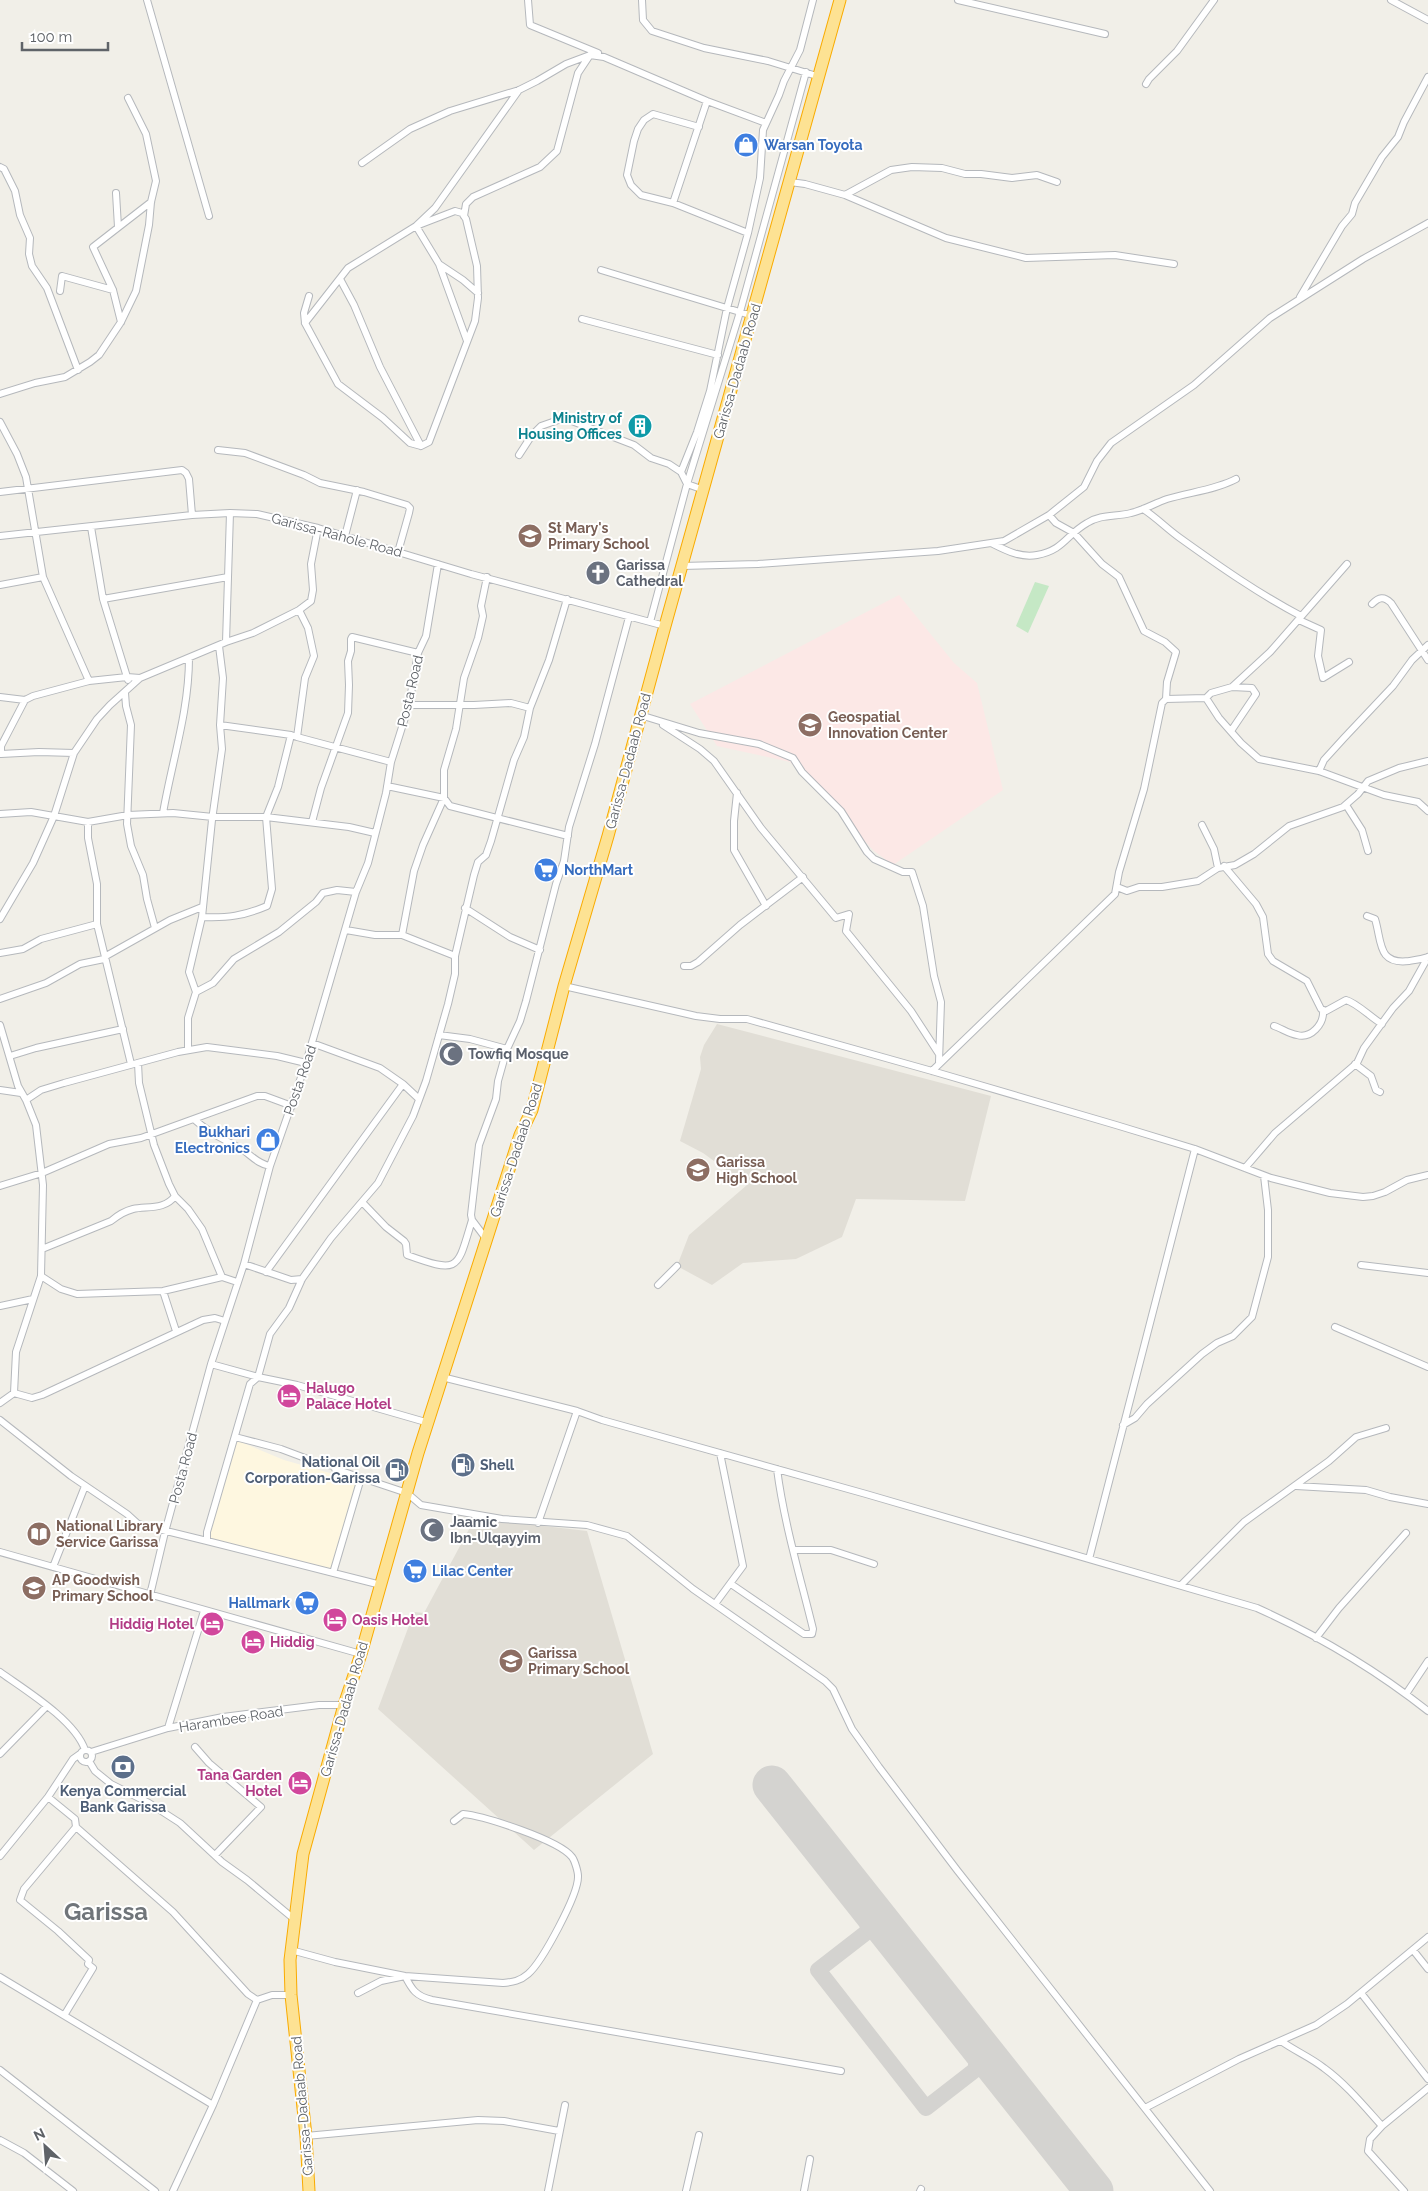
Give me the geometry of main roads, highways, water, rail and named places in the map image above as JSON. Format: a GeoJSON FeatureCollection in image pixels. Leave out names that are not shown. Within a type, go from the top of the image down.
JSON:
{"type":"FeatureCollection","features":[{"type":"Feature","properties":{"kind":"highway","name":"Garissa-Dadaab Road"},"geometry":{"type":"LineString","coordinates":[[309,2191],[306,2136],[291,1995],[291,1950],[303,1854],[344,1705],[361,1654],[428,1423],[520,1135],[532,1110],[564,986],[608,836],[640,715],[840,0]]}},
{"type":"Feature","properties":{"kind":"place","name":"Warsan Toyota"},"geometry":{"type":"Point","coordinates":[746,145]}},
{"type":"Feature","properties":{"kind":"place","name":"Ministry of Housing Offices"},"geometry":{"type":"Point","coordinates":[640,426]}},
{"type":"Feature","properties":{"kind":"place","name":"St Mary's Primary School"},"geometry":{"type":"Point","coordinates":[530,536]}},
{"type":"Feature","properties":{"kind":"place","name":"Garissa Cathedral"},"geometry":{"type":"Point","coordinates":[598,573]}},
{"type":"Feature","properties":{"kind":"place","name":"Geospatial Innovation Center"},"geometry":{"type":"Point","coordinates":[810,725]}},
{"type":"Feature","properties":{"kind":"place","name":"NorthMart"},"geometry":{"type":"Point","coordinates":[546,870]}},
{"type":"Feature","properties":{"kind":"place","name":"Towfiq Mosque"},"geometry":{"type":"Point","coordinates":[451,1054]}},
{"type":"Feature","properties":{"kind":"place","name":"Bukhari Electronics"},"geometry":{"type":"Point","coordinates":[268,1140]}},
{"type":"Feature","properties":{"kind":"place","name":"Garissa High School"},"geometry":{"type":"Point","coordinates":[698,1170]}},
{"type":"Feature","properties":{"kind":"place","name":"Halugo Palace Hotel"},"geometry":{"type":"Point","coordinates":[289,1396]}},
{"type":"Feature","properties":{"kind":"place","name":"Shell"},"geometry":{"type":"Point","coordinates":[463,1465]}},
{"type":"Feature","properties":{"kind":"place","name":"National Oil Corporation-Garissa"},"geometry":{"type":"Point","coordinates":[397,1470]}},
{"type":"Feature","properties":{"kind":"place","name":"Jaamic Ibn-Ulqayyim"},"geometry":{"type":"Point","coordinates":[432,1530]}},
{"type":"Feature","properties":{"kind":"place","name":"National Library Service Garissa"},"geometry":{"type":"Point","coordinates":[39,1534]}},
{"type":"Feature","properties":{"kind":"place","name":"Lilac Center"},"geometry":{"type":"Point","coordinates":[415,1571]}},
{"type":"Feature","properties":{"kind":"place","name":"AP Goodwish Primary School"},"geometry":{"type":"Point","coordinates":[34,1588]}},
{"type":"Feature","properties":{"kind":"place","name":"Hallmark"},"geometry":{"type":"Point","coordinates":[307,1603]}},
{"type":"Feature","properties":{"kind":"place","name":"Oasis Hotel"},"geometry":{"type":"Point","coordinates":[335,1620]}},
{"type":"Feature","properties":{"kind":"place","name":"Hiddig Hotel"},"geometry":{"type":"Point","coordinates":[212,1624]}},
{"type":"Feature","properties":{"kind":"place","name":"Hiddig"},"geometry":{"type":"Point","coordinates":[253,1642]}},
{"type":"Feature","properties":{"kind":"place","name":"Garissa Primary School"},"geometry":{"type":"Point","coordinates":[511,1661]}},
{"type":"Feature","properties":{"kind":"place","name":"Kenya Commercial Bank Garissa"},"geometry":{"type":"Point","coordinates":[123,1767]}},
{"type":"Feature","properties":{"kind":"place","name":"Tana Garden Hotel"},"geometry":{"type":"Point","coordinates":[300,1783]}},
{"type":"Feature","properties":{"kind":"district","name":"Garissa"},"geometry":{"type":"Point","coordinates":[106,1912]}}]}
